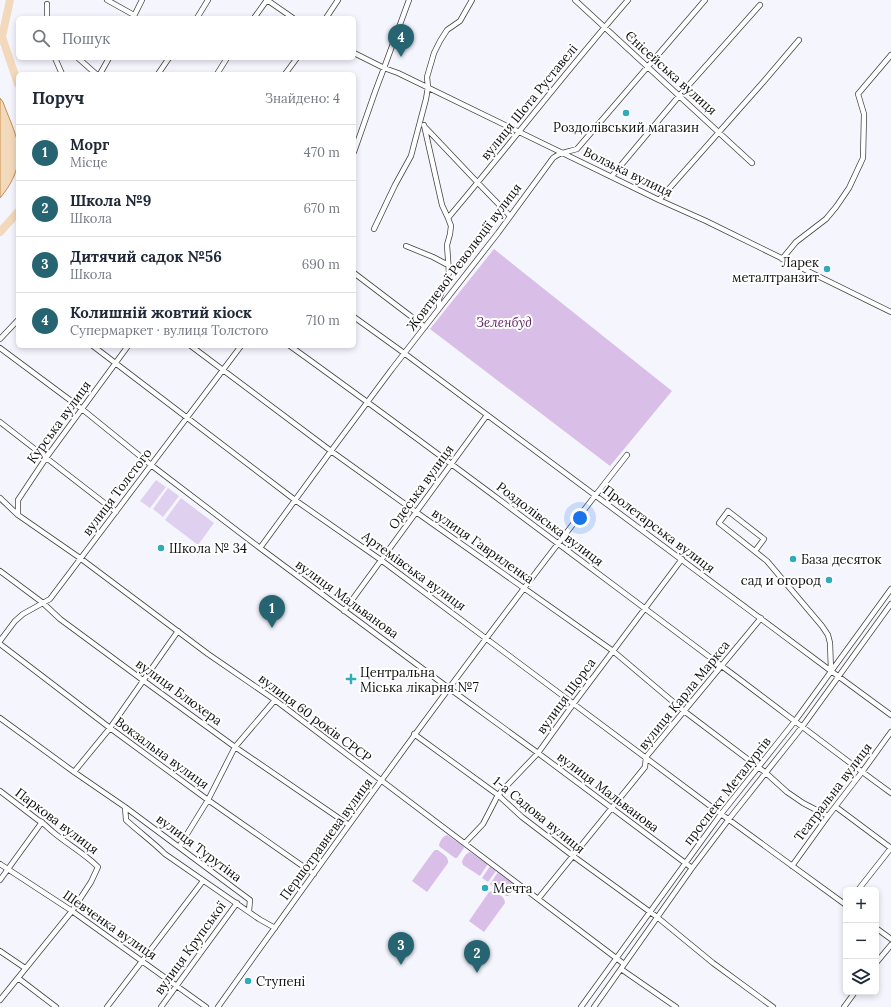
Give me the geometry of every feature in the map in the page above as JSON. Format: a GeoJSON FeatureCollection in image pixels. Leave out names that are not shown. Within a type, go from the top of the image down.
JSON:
{"type":"FeatureCollection","features":[{"type":"Feature","properties":{"kind":"street"},"geometry":{"type":"LineString","coordinates":[[107,0],[131,16]]}},
{"type":"Feature","properties":{"kind":"street"},"geometry":{"type":"LineString","coordinates":[[134,16],[142,0]]}},
{"type":"Feature","properties":{"kind":"street"},"geometry":{"type":"LineString","coordinates":[[198,16],[208,0]]}},
{"type":"Feature","properties":{"kind":"street"},"geometry":{"type":"LineString","coordinates":[[256,16],[268,0],[290,16]]}},
{"type":"Feature","properties":{"kind":"street"},"geometry":{"type":"LineString","coordinates":[[327,16],[338,0]]}},
{"type":"Feature","properties":{"kind":"street"},"geometry":{"type":"LineString","coordinates":[[356,146],[409,0]]}},
{"type":"Feature","properties":{"kind":"street"},"geometry":{"type":"LineString","coordinates":[[374,230],[394,185],[412,156],[422,123],[428,87],[427,77],[434,53],[447,30],[460,21],[472,0]]}},
{"type":"Feature","properties":{"kind":"street","name":"Єнісейська вулиця"},"geometry":{"type":"LineString","coordinates":[[575,0],[752,163]]}},
{"type":"Feature","properties":{"kind":"street","name":"вулиця Шота Руставелі"},"geometry":{"type":"LineString","coordinates":[[448,218],[604,27],[628,0]]}},
{"type":"Feature","properties":{"kind":"street","name":"Жовтневої Революції вулиця"},"geometry":{"type":"LineString","coordinates":[[260,548],[331,451],[553,158],[558,154],[577,149],[705,0]]}},
{"type":"Feature","properties":{"kind":"street"},"geometry":{"type":"LineString","coordinates":[[47,4],[47,16]]}},
{"type":"Feature","properties":{"kind":"street"},"geometry":{"type":"LineString","coordinates":[[612,176],[679,96],[760,5]]}},
{"type":"Feature","properties":{"kind":"street"},"geometry":{"type":"LineString","coordinates":[[659,200],[799,40]]}},
{"type":"Feature","properties":{"kind":"street","name":"Волзька вулиця"},"geometry":{"type":"LineString","coordinates":[[356,54],[520,131],[891,312]]}},
{"type":"Feature","properties":{"kind":"street"},"geometry":{"type":"LineString","coordinates":[[782,259],[796,242],[826,219],[850,188],[863,158],[864,114],[858,94],[891,55]]}},
{"type":"Feature","properties":{"kind":"street"},"geometry":{"type":"LineString","coordinates":[[56,60],[61,72]]}},
{"type":"Feature","properties":{"kind":"street"},"geometry":{"type":"LineString","coordinates":[[80,60],[94,72]]}},
{"type":"Feature","properties":{"kind":"street"},"geometry":{"type":"LineString","coordinates":[[101,72],[108,60]]}},
{"type":"Feature","properties":{"kind":"street"},"geometry":{"type":"LineString","coordinates":[[159,72],[168,60]]}},
{"type":"Feature","properties":{"kind":"street"},"geometry":{"type":"LineString","coordinates":[[217,72],[226,60]]}},
{"type":"Feature","properties":{"kind":"street"},"geometry":{"type":"LineString","coordinates":[[286,72],[296,60]]}},
{"type":"Feature","properties":{"kind":"street"},"geometry":{"type":"LineString","coordinates":[[422,123],[510,216]]}},
{"type":"Feature","properties":{"kind":"street"},"geometry":{"type":"LineString","coordinates":[[422,123],[442,205],[451,226],[447,246],[449,273],[439,299],[439,309]]}},
{"type":"Feature","properties":{"kind":"street"},"geometry":{"type":"LineString","coordinates":[[406,246],[448,265]]}},
{"type":"Feature","properties":{"kind":"street"},"geometry":{"type":"LineString","coordinates":[[356,275],[425,327]]}},
{"type":"Feature","properties":{"kind":"street","name":"Пролетарська вулиця"},"geometry":{"type":"LineString","coordinates":[[356,318],[839,676]]}},
{"type":"Feature","properties":{"kind":"street"},"geometry":{"type":"LineString","coordinates":[[0,339],[16,322]]}},
{"type":"Feature","properties":{"kind":"street","name":"вулиця Мальванова"},"geometry":{"type":"LineString","coordinates":[[0,348],[82,409],[151,465],[260,548],[692,868]]}},
{"type":"Feature","properties":{"kind":"street","name":"Артемівська вулиця"},"geometry":{"type":"LineString","coordinates":[[96,348],[296,500],[381,560],[729,819]]}},
{"type":"Feature","properties":{"kind":"street","name":"Курська вулиця"},"geometry":{"type":"LineString","coordinates":[[18,515],[18,500],[46,458],[127,348]]}},
{"type":"Feature","properties":{"kind":"street","name":"вулиця Гавриленка"},"geometry":{"type":"LineString","coordinates":[[194,348],[331,451],[613,651],[684,711],[766,773]]}},
{"type":"Feature","properties":{"kind":"street","name":"вулиця Толстого"},"geometry":{"type":"LineString","coordinates":[[0,643],[15,621],[23,614],[50,599],[240,348]]}},
{"type":"Feature","properties":{"kind":"street","name":"Роздолівська вулиця"},"geometry":{"type":"LineString","coordinates":[[293,348],[368,402],[802,727]]}},
{"type":"Feature","properties":{"kind":"street","name":"Одеська вулиця"},"geometry":{"type":"LineString","coordinates":[[344,611],[487,415]]}},
{"type":"Feature","properties":{"kind":"street"},"geometry":{"type":"LineString","coordinates":[[0,422],[116,512]]}},
{"type":"Feature","properties":{"kind":"street","name":"Першотравнева вулиця"},"geometry":{"type":"LineString","coordinates":[[218,1007],[414,734],[627,455]]}},
{"type":"Feature","properties":{"kind":"street","name":"вулиця 60 років СРСР"},"geometry":{"type":"LineString","coordinates":[[0,498],[18,515],[80,558],[208,654],[274,700],[624,964]]}},
{"type":"Feature","properties":{"kind":"street"},"geometry":{"type":"LineString","coordinates":[[755,551],[764,539],[728,511],[719,523],[767,561],[828,635],[830,643],[831,671]]}},
{"type":"Feature","properties":{"kind":"street","name":"вулиця Щорса"},"geometry":{"type":"LineString","coordinates":[[465,843],[483,824],[498,795],[538,753],[682,559]]}},
{"type":"Feature","properties":{"kind":"street","name":"вулиця Блюхера"},"geometry":{"type":"LineString","coordinates":[[0,571],[43,603],[60,619],[144,681],[235,747],[349,825]]}},
{"type":"Feature","properties":{"kind":"street","name":"проспект Металургів"},"geometry":{"type":"LineString","coordinates":[[581,1007],[721,814],[795,721],[891,588]]}},
{"type":"Feature","properties":{"kind":"street","name":"проспект Металургів"},"geometry":{"type":"LineString","coordinates":[[595,1005],[692,868],[802,727],[891,604]]}},
{"type":"Feature","properties":{"kind":"street","name":"вулиця Карла Маркса"},"geometry":{"type":"LineString","coordinates":[[538,899],[645,767],[646,757],[761,618]]}},
{"type":"Feature","properties":{"kind":"street"},"geometry":{"type":"LineString","coordinates":[[74,772],[110,728],[178,631]]}},
{"type":"Feature","properties":{"kind":"street","name":"Вокзальна вулиця"},"geometry":{"type":"LineString","coordinates":[[0,643],[110,728],[208,800],[314,874]]}},
{"type":"Feature","properties":{"kind":"street"},"geometry":{"type":"LineString","coordinates":[[839,676],[891,715]]}},
{"type":"Feature","properties":{"kind":"street"},"geometry":{"type":"LineString","coordinates":[[179,847],[208,800],[235,747],[274,700]]}},
{"type":"Feature","properties":{"kind":"street","name":"вулиця Турутіна"},"geometry":{"type":"LineString","coordinates":[[0,718],[125,807],[250,900],[249,912]]}},
{"type":"Feature","properties":{"kind":"street"},"geometry":{"type":"LineString","coordinates":[[802,727],[891,793]]}},
{"type":"Feature","properties":{"kind":"street","name":"Театральна вулиця"},"geometry":{"type":"LineString","coordinates":[[792,866],[891,732]]}},
{"type":"Feature","properties":{"kind":"street","name":"1-а Садова вулиця"},"geometry":{"type":"LineString","coordinates":[[414,734],[498,795],[522,817],[657,917]]}},
{"type":"Feature","properties":{"kind":"street"},"geometry":{"type":"LineString","coordinates":[[766,773],[787,792],[803,803],[828,816]]}},
{"type":"Feature","properties":{"kind":"street","name":"Паркова вулиця"},"geometry":{"type":"LineString","coordinates":[[0,791],[42,822],[98,867],[91,882],[72,911]]}},
{"type":"Feature","properties":{"kind":"street","name":"вулиця Турутіна"},"geometry":{"type":"LineString","coordinates":[[125,807],[126,820],[165,854],[259,919],[275,928]]}},
{"type":"Feature","properties":{"kind":"street"},"geometry":{"type":"LineString","coordinates":[[836,807],[891,848],[860,887]]}},
{"type":"Feature","properties":{"kind":"street"},"geometry":{"type":"LineString","coordinates":[[729,819],[843,903]]}},
{"type":"Feature","properties":{"kind":"street"},"geometry":{"type":"LineString","coordinates":[[0,880],[42,822]]}},
{"type":"Feature","properties":{"kind":"street","name":"Шевченка вулиця"},"geometry":{"type":"LineString","coordinates":[[0,864],[72,911],[206,1007]]}},
{"type":"Feature","properties":{"kind":"street"},"geometry":{"type":"LineString","coordinates":[[106,1007],[203,881]]}},
{"type":"Feature","properties":{"kind":"street","name":"вулиця Крупської"},"geometry":{"type":"LineString","coordinates":[[161,1007],[237,903]]}},
{"type":"Feature","properties":{"kind":"street"},"geometry":{"type":"LineString","coordinates":[[0,1000],[72,911]]}},
{"type":"Feature","properties":{"kind":"street"},"geometry":{"type":"LineString","coordinates":[[657,917],[713,963],[774,1007]]}},
{"type":"Feature","properties":{"kind":"street"},"geometry":{"type":"LineString","coordinates":[[879,930],[891,939]]}},
{"type":"Feature","properties":{"kind":"street"},"geometry":{"type":"LineString","coordinates":[[879,959],[891,945]]}},
{"type":"Feature","properties":{"kind":"street"},"geometry":{"type":"LineString","coordinates":[[0,951],[25,968]]}},
{"type":"Feature","properties":{"kind":"street"},"geometry":{"type":"LineString","coordinates":[[621,969],[676,1007]]}},
{"type":"Feature","properties":{"kind":"street"},"geometry":{"type":"LineString","coordinates":[[18,978],[56,1007]]}},
{"type":"Feature","properties":{"kind":"street"},"geometry":{"type":"LineString","coordinates":[[844,1007],[853,995]]}},
{"type":"Feature","properties":{"kind":"street"},"geometry":{"type":"LineString","coordinates":[[588,998],[595,1005]]}},
{"type":"Feature","properties":{"kind":"green space","name":"Зеленбуд"},"geometry":{"type":"Polygon","coordinates":[[[494,249],[672,391],[610,466],[430,329],[494,249]]]}},
{"type":"Feature","properties":{"kind":"green space"},"geometry":{"type":"Polygon","coordinates":[[[447,835],[464,848],[457,858],[439,845],[444,836],[447,835]]]}},
{"type":"Feature","properties":{"kind":"green space"},"geometry":{"type":"Polygon","coordinates":[[[435,850],[438,850],[445,855],[448,863],[427,892],[412,881],[435,850]]]}},
{"type":"Feature","properties":{"kind":"green space"},"geometry":{"type":"Polygon","coordinates":[[[470,852],[488,864],[480,876],[463,865],[462,862],[464,857],[470,852]]]}},
{"type":"Feature","properties":{"kind":"green space"},"geometry":{"type":"Polygon","coordinates":[[[490,866],[496,871],[488,882],[482,878],[490,866]]]}},
{"type":"Feature","properties":{"kind":"green space"},"geometry":{"type":"Polygon","coordinates":[[[498,872],[516,885],[508,896],[490,884],[498,872]]]}},
{"type":"Feature","properties":{"kind":"green space"},"geometry":{"type":"Polygon","coordinates":[[[492,891],[501,896],[505,903],[484,932],[469,921],[489,892],[492,891]]]}},
{"type":"Feature","properties":{"kind":"shaded area"},"geometry":{"type":"Polygon","coordinates":[[[0,98],[3,102],[16,138],[16,168],[9,186],[0,198],[0,98]]]}},
{"type":"Feature","properties":{"kind":"shaded area"},"geometry":{"type":"Polygon","coordinates":[[[156,480],[166,487],[150,508],[140,501],[156,480]]]}},
{"type":"Feature","properties":{"kind":"shaded area"},"geometry":{"type":"Polygon","coordinates":[[[168,488],[179,496],[163,517],[153,509],[168,488]]]}},
{"type":"Feature","properties":{"kind":"shaded area"},"geometry":{"type":"Polygon","coordinates":[[[181,498],[214,523],[198,545],[165,520],[181,498]]]}},
{"type":"Feature","properties":{"kind":"waterway"},"geometry":{"type":"LineString","coordinates":[[10,0],[2,37],[16,78]]}},
{"type":"Feature","properties":{"kind":"waterway"},"geometry":{"type":"LineString","coordinates":[[0,232],[16,214]]}},
{"type":"Feature","properties":{"kind":"place","name":"Колишній жовтий кіоск"},"geometry":{"type":"Point","coordinates":[401,57]}},
{"type":"Feature","properties":{"kind":"place","name":"Роздолівський магазин"},"geometry":{"type":"Point","coordinates":[626,113]}},
{"type":"Feature","properties":{"kind":"place","name":"Ларек металтранзит"},"geometry":{"type":"Point","coordinates":[827,269]}},
{"type":"Feature","properties":{"kind":"place","name":"Школа № 34"},"geometry":{"type":"Point","coordinates":[161,548]}},
{"type":"Feature","properties":{"kind":"place","name":"База десяток"},"geometry":{"type":"Point","coordinates":[793,559]}},
{"type":"Feature","properties":{"kind":"place","name":"сад и огород"},"geometry":{"type":"Point","coordinates":[829,580]}},
{"type":"Feature","properties":{"kind":"place","name":"Морг"},"geometry":{"type":"Point","coordinates":[272,628]}},
{"type":"Feature","properties":{"kind":"place","name":"Центральна Міська лікарня №7"},"geometry":{"type":"Point","coordinates":[351,679]}},
{"type":"Feature","properties":{"kind":"place","name":"Мечта"},"geometry":{"type":"Point","coordinates":[485,888]}},
{"type":"Feature","properties":{"kind":"place","name":"Дитячий садок №56"},"geometry":{"type":"Point","coordinates":[401,965]}},
{"type":"Feature","properties":{"kind":"place","name":"Школа №9"},"geometry":{"type":"Point","coordinates":[477,973]}},
{"type":"Feature","properties":{"kind":"place","name":"Ступені"},"geometry":{"type":"Point","coordinates":[248,981]}}]}
